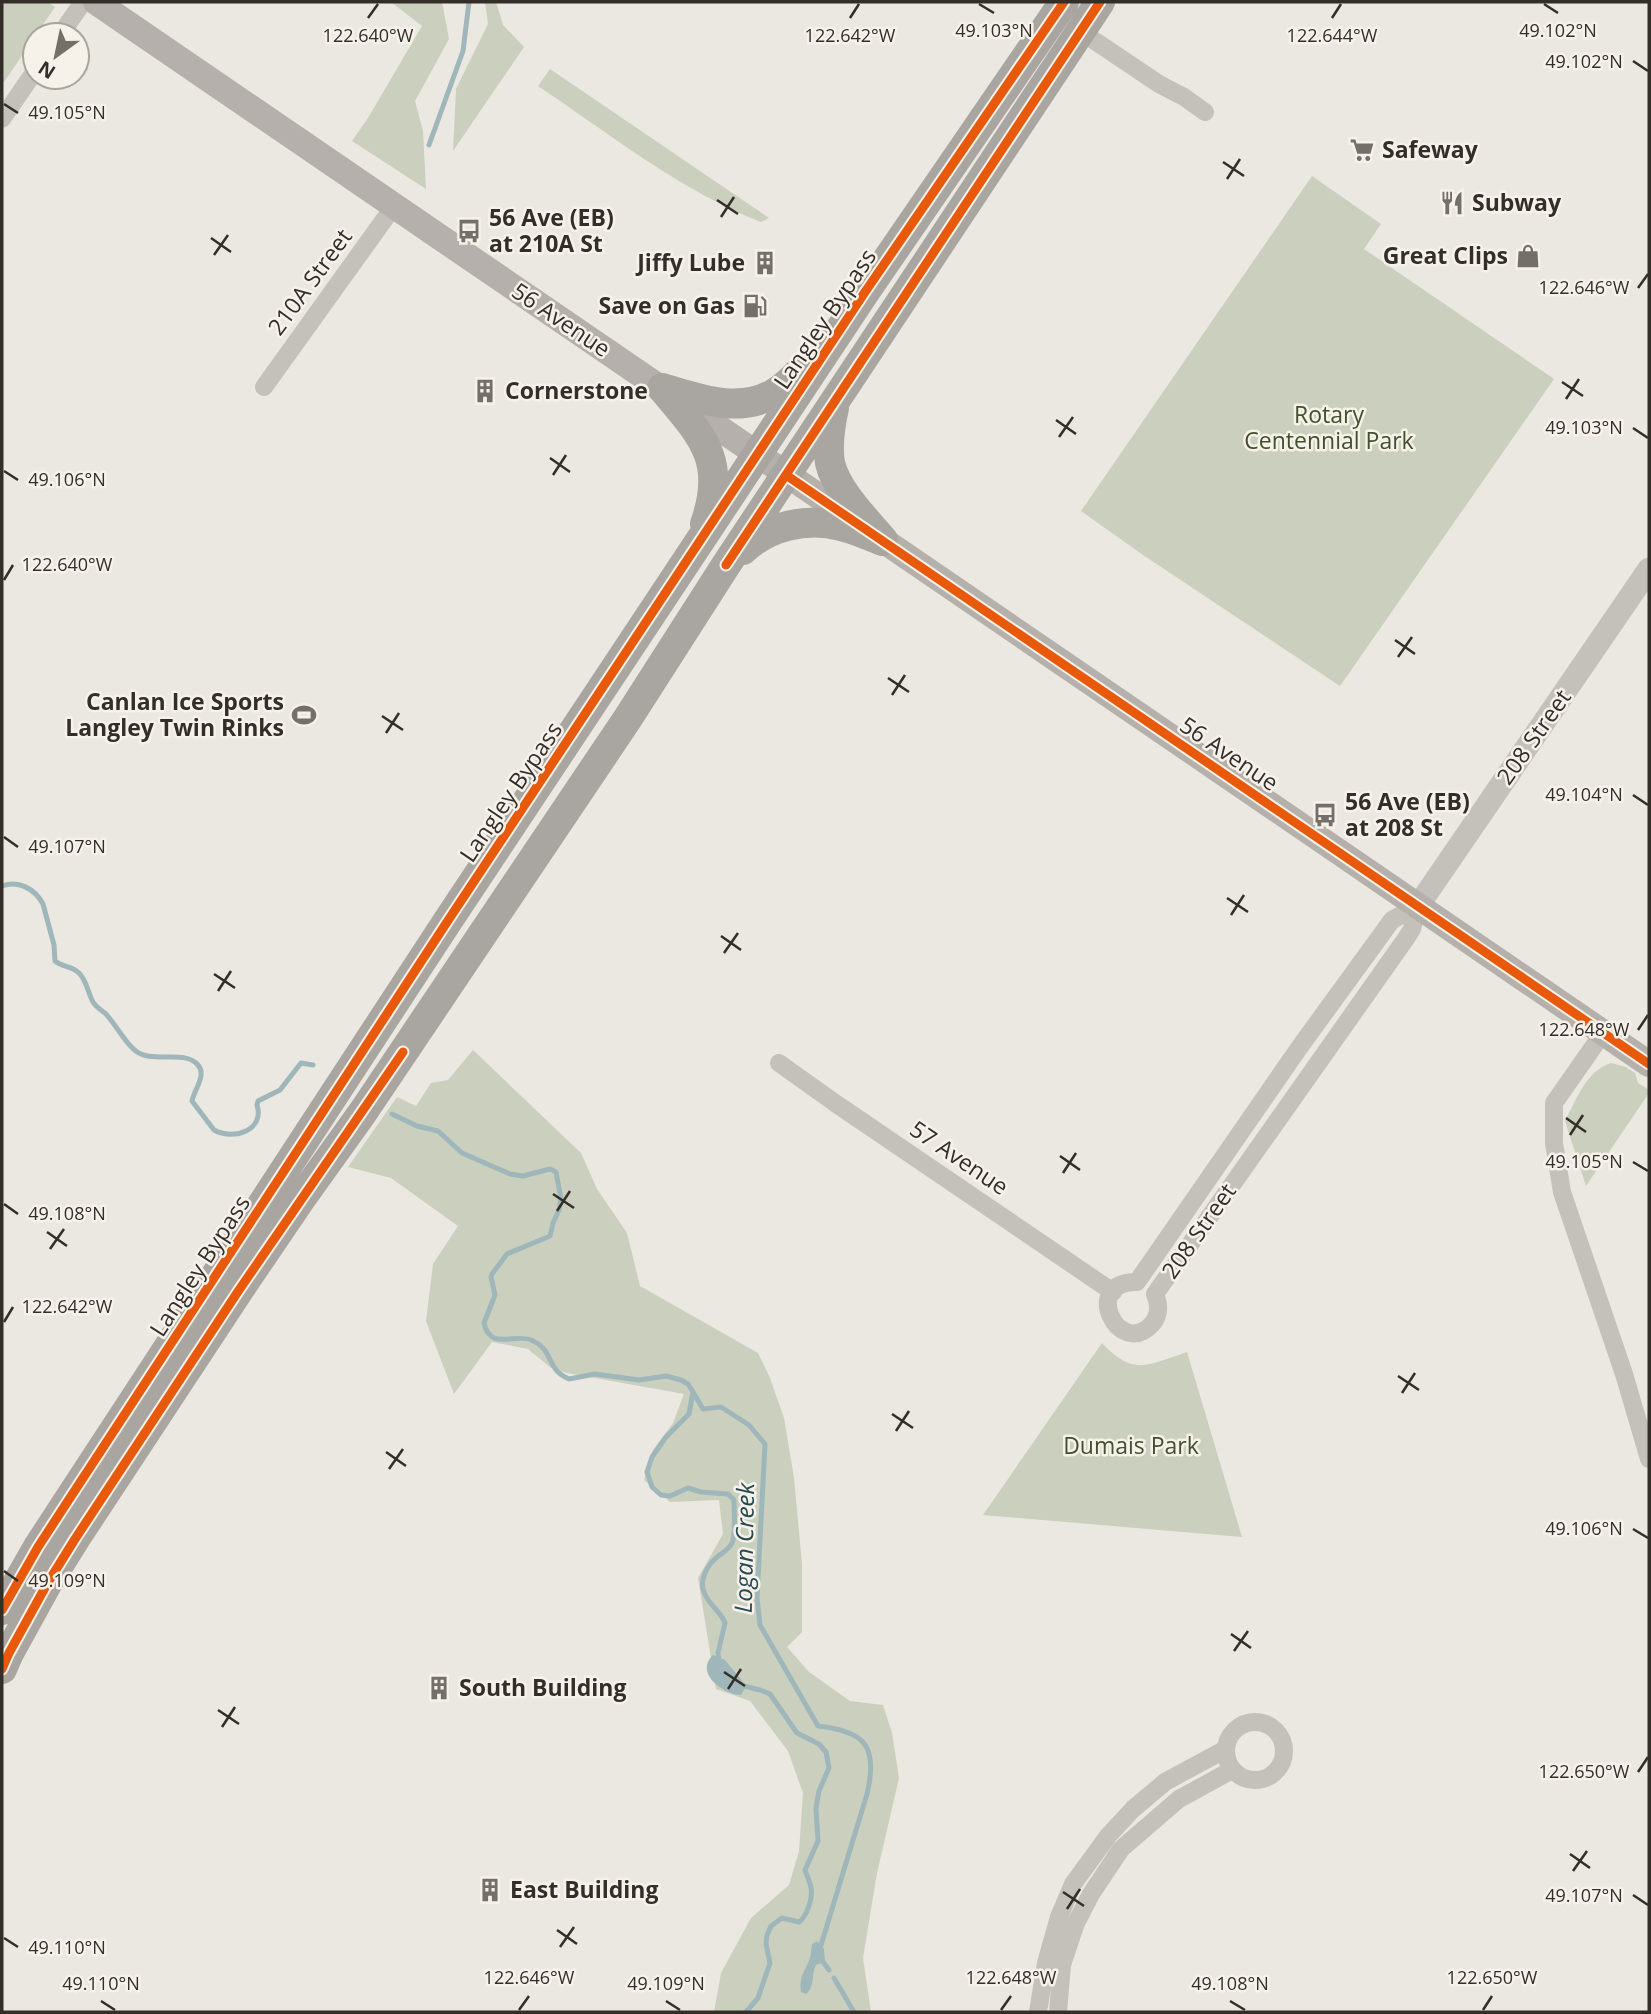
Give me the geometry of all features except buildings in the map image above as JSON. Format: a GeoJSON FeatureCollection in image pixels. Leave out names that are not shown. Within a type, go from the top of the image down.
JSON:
{"type":"FeatureCollection","features":[{"type":"Feature","properties":{"kind":"main road","name":"56 Avenue"},"geometry":{"type":"LineString","coordinates":[[96,2],[1649,1065]]}},
{"type":"Feature","properties":{"kind":"main road","name":"Langley Bypass"},"geometry":{"type":"LineString","coordinates":[[2,1610],[73,1492],[449,919],[833,340],[1064,2]]}},
{"type":"Feature","properties":{"kind":"main road","name":"Langley Bypass"},"geometry":{"type":"LineString","coordinates":[[2,1669],[47,1584],[75,1539],[239,1290],[620,729],[1100,2]]}},
{"type":"Feature","properties":{"kind":"main road"},"geometry":{"type":"LineString","coordinates":[[662,388],[719,403],[754,402],[776,393],[833,340]]}},
{"type":"Feature","properties":{"kind":"main road"},"geometry":{"type":"LineString","coordinates":[[662,388],[696,429],[711,460],[712,491],[708,515],[698,545]]}},
{"type":"Feature","properties":{"kind":"main road"},"geometry":{"type":"LineString","coordinates":[[835,402],[829,433],[830,463],[836,479],[883,541]]}},
{"type":"Feature","properties":{"kind":"main road"},"geometry":{"type":"LineString","coordinates":[[726,565],[754,540],[794,524],[822,523],[842,526],[883,541]]}},
{"type":"Feature","properties":{"kind":"street"},"geometry":{"type":"LineString","coordinates":[[70,21],[83,2]]}},
{"type":"Feature","properties":{"kind":"street"},"geometry":{"type":"LineString","coordinates":[[1080,31],[1205,112]]}},
{"type":"Feature","properties":{"kind":"street"},"geometry":{"type":"LineString","coordinates":[[2,119],[21,91]]}},
{"type":"Feature","properties":{"kind":"street","name":"210A Street"},"geometry":{"type":"LineString","coordinates":[[264,387],[394,206]]}},
{"type":"Feature","properties":{"kind":"street","name":"208 Street"},"geometry":{"type":"LineString","coordinates":[[1418,906],[1392,920],[1299,1048],[1138,1282],[1124,1283],[1113,1292],[1108,1308],[1117,1328],[1130,1333],[1138,1332],[1154,1322],[1159,1306],[1155,1294],[1412,929],[1418,906],[1649,569]]}},
{"type":"Feature","properties":{"kind":"street"},"geometry":{"type":"LineString","coordinates":[[1602,1032],[1554,1103],[1554,1143],[1563,1192],[1624,1374],[1649,1459]]}},
{"type":"Feature","properties":{"kind":"street","name":"57 Avenue"},"geometry":{"type":"LineString","coordinates":[[779,1063],[1113,1292]]}},
{"type":"Feature","properties":{"kind":"street"},"geometry":{"type":"LineString","coordinates":[[1256,1722],[1265,1724],[1280,1736],[1284,1755],[1275,1772],[1258,1780],[1248,1780],[1232,1770],[1227,1761],[1226,1749],[1231,1734],[1238,1727],[1256,1722]]}},
{"type":"Feature","properties":{"kind":"street"},"geometry":{"type":"LineString","coordinates":[[1038,2012],[1052,1940],[1073,1884],[1108,1836],[1133,1809],[1165,1782],[1226,1749]]}},
{"type":"Feature","properties":{"kind":"street"},"geometry":{"type":"LineString","coordinates":[[1058,2012],[1062,1965],[1076,1923],[1091,1894],[1121,1849],[1179,1799],[1232,1770]]}},
{"type":"Feature","properties":{"kind":"green space"},"geometry":{"type":"Polygon","coordinates":[[[2,2],[47,2],[55,7],[45,21],[21,21],[21,57],[2,85],[2,2]]]}},
{"type":"Feature","properties":{"kind":"green space"},"geometry":{"type":"Polygon","coordinates":[[[391,2],[442,2],[449,39],[415,101],[423,131],[426,189],[352,141],[422,26],[391,2]]]}},
{"type":"Feature","properties":{"kind":"green space"},"geometry":{"type":"Polygon","coordinates":[[[485,2],[496,2],[503,25],[524,47],[453,151],[456,89],[488,24],[485,2]]]}},
{"type":"Feature","properties":{"kind":"green space"},"geometry":{"type":"Polygon","coordinates":[[[550,69],[769,218],[761,222],[703,195],[619,142],[538,86],[550,69]]]}},
{"type":"Feature","properties":{"kind":"green space","name":"Rotary Centennial Park"},"geometry":{"type":"Polygon","coordinates":[[[1312,176],[1381,224],[1364,249],[1554,379],[1340,686],[1081,511],[1312,176]]]}},
{"type":"Feature","properties":{"kind":"green space"},"geometry":{"type":"Polygon","coordinates":[[[473,1050],[581,1153],[597,1189],[627,1233],[640,1286],[758,1353],[770,1378],[784,1418],[794,1478],[802,1564],[802,1632],[787,1647],[809,1672],[850,1701],[883,1705],[892,1733],[899,1778],[877,1873],[863,1958],[871,2012],[714,2012],[721,1973],[751,1918],[789,1885],[799,1851],[803,1793],[788,1751],[750,1701],[716,1689],[698,1578],[723,1534],[719,1500],[670,1502],[644,1480],[653,1450],[673,1423],[684,1394],[567,1373],[551,1368],[528,1349],[492,1342],[454,1394],[426,1321],[433,1264],[458,1226],[391,1178],[348,1167],[397,1097],[416,1106],[431,1083],[448,1080],[473,1050]]]}},
{"type":"Feature","properties":{"kind":"green space"},"geometry":{"type":"Polygon","coordinates":[[[1611,1063],[1635,1073],[1638,1083],[1649,1090],[1649,1093],[1586,1186],[1565,1121],[1589,1079],[1595,1072],[1611,1063]]]}},
{"type":"Feature","properties":{"kind":"green space","name":"Dumais Park"},"geometry":{"type":"Polygon","coordinates":[[[1102,1343],[1123,1361],[1142,1365],[1187,1352],[1242,1537],[983,1515],[1102,1343]]]}},
{"type":"Feature","properties":{"kind":"water"},"geometry":{"type":"Polygon","coordinates":[[[713,1655],[725,1660],[744,1683],[746,1687],[741,1695],[726,1691],[713,1681],[707,1669],[713,1655]]]}},
{"type":"Feature","properties":{"kind":"water"},"geometry":{"type":"Polygon","coordinates":[[[817,1941],[824,1949],[825,1962],[816,1965],[811,1988],[806,1994],[801,1992],[801,1980],[810,1958],[812,1944],[817,1941]]]}},
{"type":"Feature","properties":{"kind":"waterway"},"geometry":{"type":"LineString","coordinates":[[429,145],[463,51],[469,2]]}},
{"type":"Feature","properties":{"kind":"waterway","name":"Logan Creek"},"geometry":{"type":"LineString","coordinates":[[2,886],[14,884],[26,887],[40,899],[54,945],[55,961],[79,973],[94,1004],[105,1013],[131,1047],[148,1056],[186,1058],[198,1065],[201,1078],[192,1101],[214,1130],[230,1134],[246,1131],[256,1121],[258,1101],[280,1090],[301,1063],[313,1065]]}},
{"type":"Feature","properties":{"kind":"waterway"},"geometry":{"type":"LineString","coordinates":[[392,1114],[417,1126],[438,1131],[462,1153],[510,1174],[523,1176],[550,1169],[556,1172],[561,1199],[550,1236],[507,1254],[492,1274],[495,1295],[484,1323],[491,1336],[497,1339],[524,1338],[539,1344],[556,1370],[569,1379],[595,1374],[639,1380],[666,1376],[688,1384],[693,1392],[689,1414],[666,1437],[652,1457],[647,1472],[652,1487],[661,1495],[670,1496],[688,1488],[728,1494],[734,1500],[732,1543],[710,1565],[702,1583],[706,1597],[725,1623],[718,1653],[719,1660]]}},
{"type":"Feature","properties":{"kind":"waterway","name":"Logan Creek"},"geometry":{"type":"LineString","coordinates":[[693,1392],[703,1409],[721,1407],[749,1425],[765,1444],[757,1598],[760,1625],[818,1726],[834,1728],[857,1737],[865,1744],[869,1753],[871,1764],[867,1794],[818,1955],[829,1970]]}},
{"type":"Feature","properties":{"kind":"waterway"},"geometry":{"type":"LineString","coordinates":[[740,1685],[770,1694],[797,1733],[819,1744],[826,1752],[829,1768],[819,1791],[816,1808],[818,1841],[805,1870],[811,1888],[809,1907],[799,1922],[782,1918],[771,1926],[766,1944],[770,1963],[758,1998],[746,2012]]}},
{"type":"Feature","properties":{"kind":"waterway"},"geometry":{"type":"LineString","coordinates":[[834,1978],[854,2012]]}},
{"type":"Feature","properties":{"kind":"cycle path"},"geometry":{"type":"LineString","coordinates":[[2,1610],[38,1547],[449,919],[865,292],[1064,2]]}},
{"type":"Feature","properties":{"kind":"cycle path"},"geometry":{"type":"LineString","coordinates":[[726,565],[1100,2]]}},
{"type":"Feature","properties":{"kind":"cycle path"},"geometry":{"type":"LineString","coordinates":[[786,475],[1649,1064]]}},
{"type":"Feature","properties":{"kind":"cycle path"},"geometry":{"type":"LineString","coordinates":[[2,1669],[47,1584],[75,1539],[239,1290],[403,1052]]}},
{"type":"Feature","properties":{"kind":"place","name":"Safeway"},"geometry":{"type":"Point","coordinates":[1362,150]}},
{"type":"Feature","properties":{"kind":"place","name":"Subway"},"geometry":{"type":"Point","coordinates":[1452,203]}},
{"type":"Feature","properties":{"kind":"place","name":"56 Ave (EB) at 210A St"},"geometry":{"type":"Point","coordinates":[469,231]}},
{"type":"Feature","properties":{"kind":"place","name":"Great Clips"},"geometry":{"type":"Point","coordinates":[1528,256]}},
{"type":"Feature","properties":{"kind":"place","name":"Jiffy Lube"},"geometry":{"type":"Point","coordinates":[765,263]}},
{"type":"Feature","properties":{"kind":"place","name":"Save on Gas"},"geometry":{"type":"Point","coordinates":[755,306]}},
{"type":"Feature","properties":{"kind":"place","name":"Cornerstone"},"geometry":{"type":"Point","coordinates":[485,391]}},
{"type":"Feature","properties":{"kind":"place","name":"Canlan Ice Sports Langley Twin Rinks"},"geometry":{"type":"Point","coordinates":[304,715]}},
{"type":"Feature","properties":{"kind":"place","name":"56 Ave (EB) at 208 St"},"geometry":{"type":"Point","coordinates":[1325,815]}},
{"type":"Feature","properties":{"kind":"place","name":"South Building"},"geometry":{"type":"Point","coordinates":[439,1688]}},
{"type":"Feature","properties":{"kind":"place","name":"East Building"},"geometry":{"type":"Point","coordinates":[490,1890]}}]}
